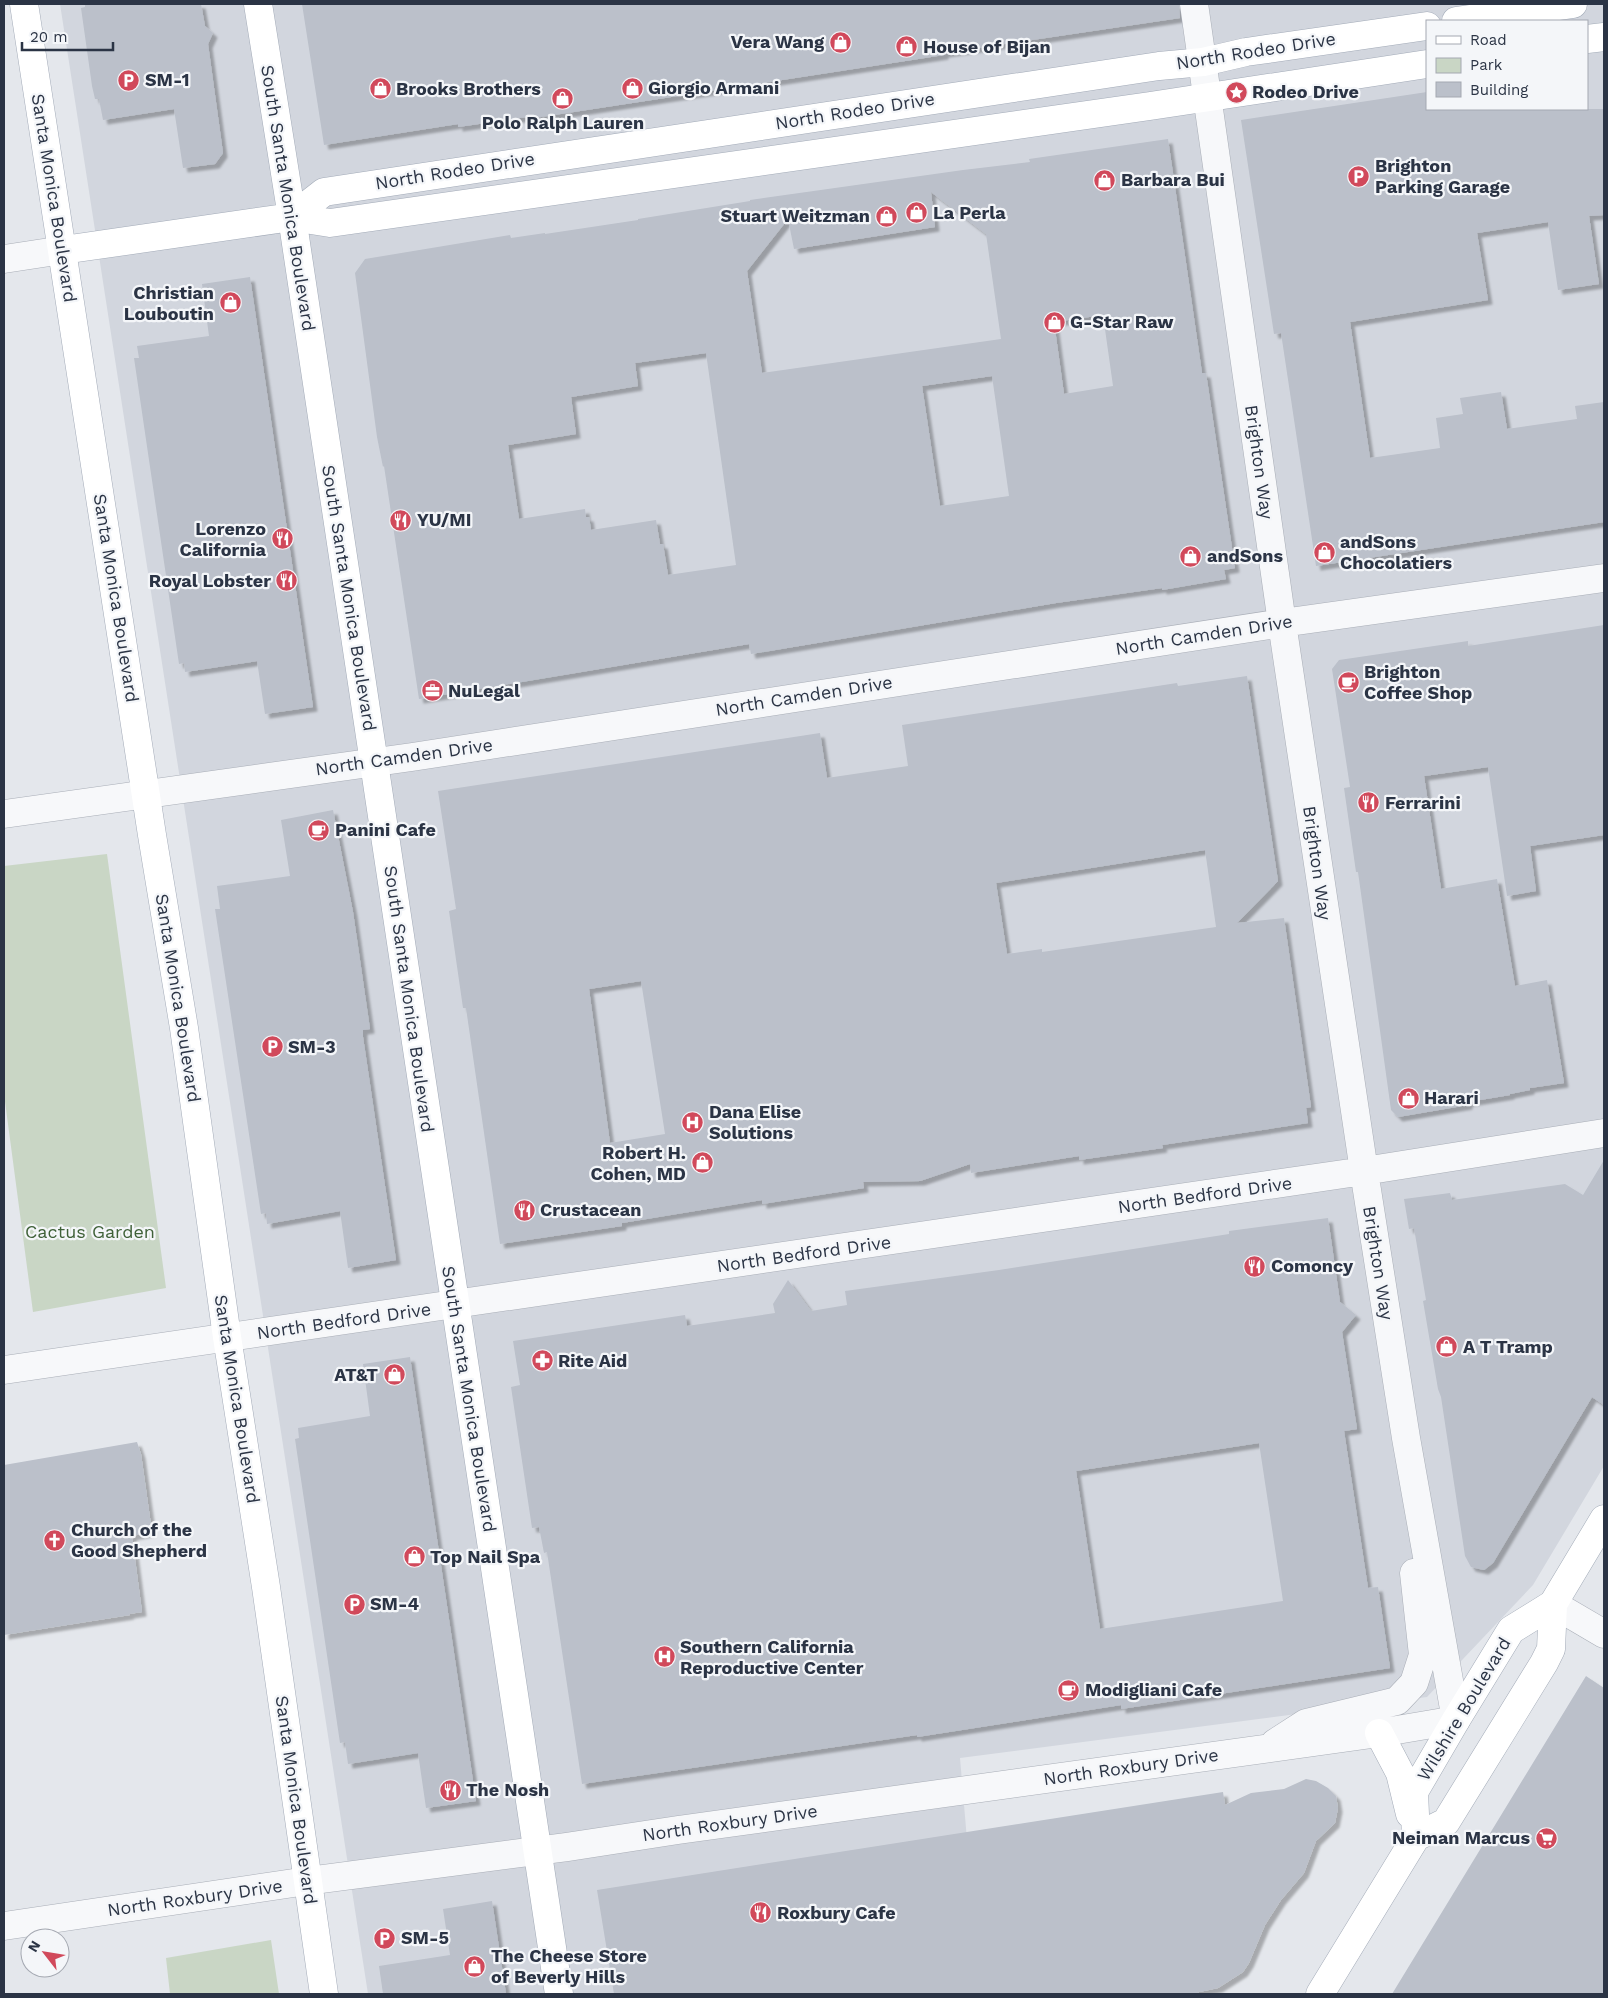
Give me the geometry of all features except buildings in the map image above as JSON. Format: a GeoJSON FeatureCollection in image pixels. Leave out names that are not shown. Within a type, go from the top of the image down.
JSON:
{"type":"FeatureCollection","features":[{"type":"Feature","properties":{"kind":"main road","name":"Santa Monica Boulevard"},"geometry":{"type":"LineString","coordinates":[[24,4],[184,1028],[227,1337],[266,1587],[324,1994]]}},
{"type":"Feature","properties":{"kind":"main road","name":"South Santa Monica Boulevard"},"geometry":{"type":"LineString","coordinates":[[258,4],[292,217],[559,1994]]}},
{"type":"Feature","properties":{"kind":"main road"},"geometry":{"type":"LineString","coordinates":[[1463,20],[1573,4]]}},
{"type":"Feature","properties":{"kind":"main road","name":"North Rodeo Drive"},"geometry":{"type":"LineString","coordinates":[[292,217],[324,192],[1159,66],[1203,62],[1246,52],[1426,26]]}},
{"type":"Feature","properties":{"kind":"main road"},"geometry":{"type":"LineString","coordinates":[[1588,40],[1604,37]]}},
{"type":"Feature","properties":{"kind":"main road","name":"North Rodeo Drive"},"geometry":{"type":"LineString","coordinates":[[63,250],[292,217],[330,223],[1426,64]]}},
{"type":"Feature","properties":{"kind":"main road","name":"Wilshire Boulevard"},"geometry":{"type":"LineString","coordinates":[[1553,1604],[1551,1649],[1544,1663],[1446,1822],[1416,1837],[1414,1792],[1456,1720],[1511,1630],[1553,1604],[1604,1520]]}},
{"type":"Feature","properties":{"kind":"main road"},"geometry":{"type":"LineString","coordinates":[[1320,1994],[1416,1837],[1400,1773],[1379,1733]]}},
{"type":"Feature","properties":{"kind":"street","name":"Brighton Way"},"geometry":{"type":"LineString","coordinates":[[1194,4],[1282,623],[1364,1171],[1408,1445],[1456,1720]]}},
{"type":"Feature","properties":{"kind":"street","name":"North Rodeo Drive"},"geometry":{"type":"LineString","coordinates":[[4,259],[63,250]]}},
{"type":"Feature","properties":{"kind":"street","name":"North Camden Drive"},"geometry":{"type":"LineString","coordinates":[[4,814],[374,762],[1282,623],[1604,578]]}},
{"type":"Feature","properties":{"kind":"street","name":"North Bedford Drive"},"geometry":{"type":"LineString","coordinates":[[4,1370],[1364,1171],[1604,1133]]}},
{"type":"Feature","properties":{"kind":"street"},"geometry":{"type":"LineString","coordinates":[[1268,1748],[1306,1723],[1397,1701],[1414,1683],[1423,1655],[1398,1466],[1408,1445]]}},
{"type":"Feature","properties":{"kind":"street"},"geometry":{"type":"LineString","coordinates":[[1553,1604],[1604,1634]]}},
{"type":"Feature","properties":{"kind":"street","name":"North Roxbury Drive"},"geometry":{"type":"LineString","coordinates":[[4,1926],[307,1881],[1379,1733],[1456,1720]]}},
{"type":"Feature","properties":{"kind":"shaded area"},"geometry":{"type":"Polygon","coordinates":[[[60,4],[1604,4],[1604,1466],[1533,1585],[1427,1697],[960,1758],[975,1933],[932,1945],[940,1994],[368,1994],[60,4]]]}},
{"type":"Feature","properties":{"kind":"green space","name":"Cactus Garden"},"geometry":{"type":"Polygon","coordinates":[[[107,854],[166,1288],[33,1312],[4,1094],[4,866],[107,854]]]}},
{"type":"Feature","properties":{"kind":"green space"},"geometry":{"type":"Polygon","coordinates":[[[271,1940],[279,1994],[170,1994],[166,1958],[271,1940]]]}},
{"type":"Feature","properties":{"kind":"place","name":"Vera Wang"},"geometry":{"type":"Point","coordinates":[840,42]}},
{"type":"Feature","properties":{"kind":"place","name":"House of Bijan"},"geometry":{"type":"Point","coordinates":[907,47]}},
{"type":"Feature","properties":{"kind":"place","name":"SM-1"},"geometry":{"type":"Point","coordinates":[129,80]}},
{"type":"Feature","properties":{"kind":"place","name":"Giorgio Armani"},"geometry":{"type":"Point","coordinates":[632,88]}},
{"type":"Feature","properties":{"kind":"place","name":"Brooks Brothers"},"geometry":{"type":"Point","coordinates":[380,89]}},
{"type":"Feature","properties":{"kind":"place","name":"Rodeo Drive"},"geometry":{"type":"Point","coordinates":[1236,92]}},
{"type":"Feature","properties":{"kind":"place","name":"Polo Ralph Lauren"},"geometry":{"type":"Point","coordinates":[563,98]}},
{"type":"Feature","properties":{"kind":"place","name":"Brighton Parking Garage"},"geometry":{"type":"Point","coordinates":[1359,176]}},
{"type":"Feature","properties":{"kind":"place","name":"Barbara Bui"},"geometry":{"type":"Point","coordinates":[1105,180]}},
{"type":"Feature","properties":{"kind":"place","name":"La Perla"},"geometry":{"type":"Point","coordinates":[917,213]}},
{"type":"Feature","properties":{"kind":"place","name":"Stuart Weitzman"},"geometry":{"type":"Point","coordinates":[886,216]}},
{"type":"Feature","properties":{"kind":"place","name":"Christian Louboutin"},"geometry":{"type":"Point","coordinates":[230,303]}},
{"type":"Feature","properties":{"kind":"place","name":"G-Star Raw"},"geometry":{"type":"Point","coordinates":[1054,322]}},
{"type":"Feature","properties":{"kind":"place","name":"YU/MI"},"geometry":{"type":"Point","coordinates":[401,520]}},
{"type":"Feature","properties":{"kind":"place","name":"Lorenzo California"},"geometry":{"type":"Point","coordinates":[282,539]}},
{"type":"Feature","properties":{"kind":"place","name":"andSons Chocolatiers"},"geometry":{"type":"Point","coordinates":[1324,552]}},
{"type":"Feature","properties":{"kind":"place","name":"andSons"},"geometry":{"type":"Point","coordinates":[1191,556]}},
{"type":"Feature","properties":{"kind":"place","name":"Royal Lobster"},"geometry":{"type":"Point","coordinates":[287,581]}},
{"type":"Feature","properties":{"kind":"place","name":"Brighton Coffee Shop"},"geometry":{"type":"Point","coordinates":[1348,682]}},
{"type":"Feature","properties":{"kind":"place","name":"NuLegal"},"geometry":{"type":"Point","coordinates":[432,691]}},
{"type":"Feature","properties":{"kind":"place","name":"Ferrarini"},"geometry":{"type":"Point","coordinates":[1369,803]}},
{"type":"Feature","properties":{"kind":"place","name":"Panini Cafe"},"geometry":{"type":"Point","coordinates":[319,830]}},
{"type":"Feature","properties":{"kind":"place","name":"SM-3"},"geometry":{"type":"Point","coordinates":[272,1047]}},
{"type":"Feature","properties":{"kind":"place","name":"Harari"},"geometry":{"type":"Point","coordinates":[1408,1098]}},
{"type":"Feature","properties":{"kind":"place","name":"Dana Elise Solutions"},"geometry":{"type":"Point","coordinates":[693,1122]}},
{"type":"Feature","properties":{"kind":"place","name":"Robert H. Cohen, MD"},"geometry":{"type":"Point","coordinates":[702,1163]}},
{"type":"Feature","properties":{"kind":"place","name":"Crustacean"},"geometry":{"type":"Point","coordinates":[524,1210]}},
{"type":"Feature","properties":{"kind":"place","name":"Comoncy"},"geometry":{"type":"Point","coordinates":[1255,1266]}},
{"type":"Feature","properties":{"kind":"place","name":"A T Tramp"},"geometry":{"type":"Point","coordinates":[1447,1347]}},
{"type":"Feature","properties":{"kind":"place","name":"Rite Aid"},"geometry":{"type":"Point","coordinates":[542,1361]}},
{"type":"Feature","properties":{"kind":"place","name":"AT&T"},"geometry":{"type":"Point","coordinates":[394,1375]}},
{"type":"Feature","properties":{"kind":"place","name":"Church of the Good Shepherd"},"geometry":{"type":"Point","coordinates":[55,1540]}},
{"type":"Feature","properties":{"kind":"place","name":"Top Nail Spa"},"geometry":{"type":"Point","coordinates":[414,1557]}},
{"type":"Feature","properties":{"kind":"place","name":"SM-4"},"geometry":{"type":"Point","coordinates":[354,1604]}},
{"type":"Feature","properties":{"kind":"place","name":"Southern California Reproductive Center"},"geometry":{"type":"Point","coordinates":[664,1657]}},
{"type":"Feature","properties":{"kind":"place","name":"Modigliani Cafe"},"geometry":{"type":"Point","coordinates":[1069,1690]}},
{"type":"Feature","properties":{"kind":"place","name":"The Nosh"},"geometry":{"type":"Point","coordinates":[450,1790]}},
{"type":"Feature","properties":{"kind":"place","name":"Neiman Marcus"},"geometry":{"type":"Point","coordinates":[1546,1838]}},
{"type":"Feature","properties":{"kind":"place","name":"Roxbury Cafe"},"geometry":{"type":"Point","coordinates":[761,1913]}},
{"type":"Feature","properties":{"kind":"place","name":"SM-5"},"geometry":{"type":"Point","coordinates":[385,1938]}},
{"type":"Feature","properties":{"kind":"place","name":"The Cheese Store of Beverly Hills"},"geometry":{"type":"Point","coordinates":[475,1966]}}]}
